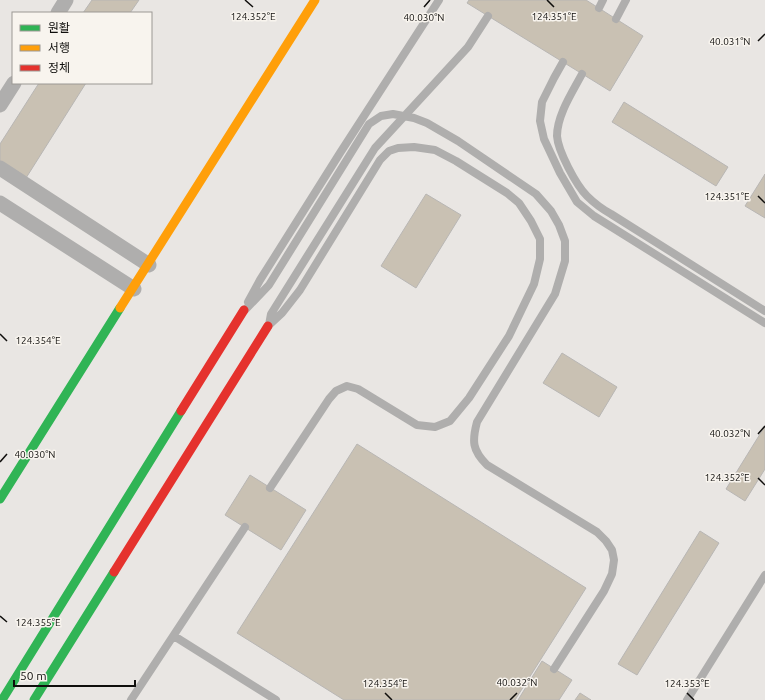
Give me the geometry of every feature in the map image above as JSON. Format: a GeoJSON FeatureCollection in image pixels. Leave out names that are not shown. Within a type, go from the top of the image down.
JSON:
{"type":"FeatureCollection","features":[{"type":"Feature","properties":{"kind":"highway"},"geometry":{"type":"LineString","coordinates":[[0,499],[316,0]]}},
{"type":"Feature","properties":{"kind":"highway"},"geometry":{"type":"LineString","coordinates":[[2,700],[244,310]]}},
{"type":"Feature","properties":{"kind":"highway"},"geometry":{"type":"LineString","coordinates":[[34,700],[268,326]]}},
{"type":"Feature","properties":{"kind":"street"},"geometry":{"type":"LineString","coordinates":[[59,12],[66,0]]}},
{"type":"Feature","properties":{"kind":"street"},"geometry":{"type":"LineString","coordinates":[[0,105],[13,84]]}},
{"type":"Feature","properties":{"kind":"street"},"geometry":{"type":"LineString","coordinates":[[0,168],[149,265]]}},
{"type":"Feature","properties":{"kind":"street"},"geometry":{"type":"LineString","coordinates":[[0,203],[134,289]]}},
{"type":"Feature","properties":{"kind":"lane"},"geometry":{"type":"LineString","coordinates":[[244,310],[260,280],[439,0]]}},
{"type":"Feature","properties":{"kind":"lane"},"geometry":{"type":"LineString","coordinates":[[599,8],[603,0]]}},
{"type":"Feature","properties":{"kind":"lane"},"geometry":{"type":"LineString","coordinates":[[616,19],[626,0]]}},
{"type":"Feature","properties":{"kind":"lane"},"geometry":{"type":"LineString","coordinates":[[268,326],[271,314],[375,148],[468,48],[488,16]]}},
{"type":"Feature","properties":{"kind":"lane"},"geometry":{"type":"LineString","coordinates":[[563,62],[542,102],[540,121],[544,139],[560,173],[577,202],[594,216],[765,323]]}},
{"type":"Feature","properties":{"kind":"lane"},"geometry":{"type":"LineString","coordinates":[[582,74],[564,108],[557,136],[562,155],[585,195],[597,205],[765,311]]}},
{"type":"Feature","properties":{"kind":"lane"},"geometry":{"type":"LineString","coordinates":[[244,310],[269,285],[369,124],[381,116],[393,114],[414,118],[443,132],[536,194],[551,211],[559,225],[565,241],[565,261],[555,294],[477,422],[474,434],[474,448],[487,464],[597,532],[612,550],[614,560],[612,574],[604,590],[554,669]]}},
{"type":"Feature","properties":{"kind":"lane"},"geometry":{"type":"LineString","coordinates":[[268,326],[282,313],[300,290],[380,160],[389,151],[398,148],[414,147],[435,150],[456,161],[507,193],[519,203],[531,221],[540,239],[540,259],[534,284],[521,312],[509,336],[473,392],[450,421],[435,427],[417,425],[358,389],[347,386],[336,391],[329,399],[270,488]]}},
{"type":"Feature","properties":{"kind":"lane"},"geometry":{"type":"LineString","coordinates":[[131,700],[245,527]]}},
{"type":"Feature","properties":{"kind":"lane"},"geometry":{"type":"LineString","coordinates":[[687,700],[765,575]]}},
{"type":"Feature","properties":{"kind":"lane"},"geometry":{"type":"LineString","coordinates":[[174,636],[276,700]]}},
{"type":"Feature","properties":{"kind":"building"},"geometry":{"type":"Polygon","coordinates":[[[92,0],[139,0],[131,12],[84,12],[92,0]]]}},
{"type":"Feature","properties":{"kind":"building"},"geometry":{"type":"Polygon","coordinates":[[[469,0],[586,0],[643,36],[610,91],[467,3],[469,0]]]}},
{"type":"Feature","properties":{"kind":"building"},"geometry":{"type":"Polygon","coordinates":[[[38,84],[85,84],[26,178],[0,161],[0,144],[38,84]]]}},
{"type":"Feature","properties":{"kind":"building"},"geometry":{"type":"Polygon","coordinates":[[[624,102],[728,167],[716,186],[612,122],[624,102]]]}},
{"type":"Feature","properties":{"kind":"building"},"geometry":{"type":"Polygon","coordinates":[[[765,174],[765,218],[745,206],[765,174]]]}},
{"type":"Feature","properties":{"kind":"building"},"geometry":{"type":"Polygon","coordinates":[[[426,194],[461,215],[416,288],[381,266],[426,194]]]}},
{"type":"Feature","properties":{"kind":"building"},"geometry":{"type":"Polygon","coordinates":[[[562,353],[617,387],[599,417],[543,383],[562,353]]]}},
{"type":"Feature","properties":{"kind":"building"},"geometry":{"type":"Polygon","coordinates":[[[765,426],[765,469],[745,501],[726,489],[765,426]]]}},
{"type":"Feature","properties":{"kind":"building"},"geometry":{"type":"Polygon","coordinates":[[[357,444],[586,588],[515,700],[344,700],[237,633],[357,444]]]}},
{"type":"Feature","properties":{"kind":"building"},"geometry":{"type":"Polygon","coordinates":[[[250,475],[306,510],[281,550],[225,515],[250,475]]]}},
{"type":"Feature","properties":{"kind":"building"},"geometry":{"type":"Polygon","coordinates":[[[700,531],[719,543],[637,675],[618,664],[700,531]]]}},
{"type":"Feature","properties":{"kind":"building"},"geometry":{"type":"Polygon","coordinates":[[[542,661],[572,680],[559,700],[518,700],[542,661]]]}},
{"type":"Feature","properties":{"kind":"building"},"geometry":{"type":"Polygon","coordinates":[[[580,693],[591,700],[575,700],[580,693]]]}},
{"type":"Feature","properties":{"kind":"traffic: fast"},"geometry":{"type":"LineString","coordinates":[[0,499],[120,308]]}},
{"type":"Feature","properties":{"kind":"traffic: fast"},"geometry":{"type":"LineString","coordinates":[[2,700],[181,411]]}},
{"type":"Feature","properties":{"kind":"traffic: fast"},"geometry":{"type":"LineString","coordinates":[[34,700],[114,572]]}},
{"type":"Feature","properties":{"kind":"traffic: slow"},"geometry":{"type":"LineString","coordinates":[[120,308],[315,0]]}},
{"type":"Feature","properties":{"kind":"traffic: jam"},"geometry":{"type":"LineString","coordinates":[[181,411],[244,310]]}},
{"type":"Feature","properties":{"kind":"traffic: jam"},"geometry":{"type":"LineString","coordinates":[[114,572],[268,326]]}}]}
